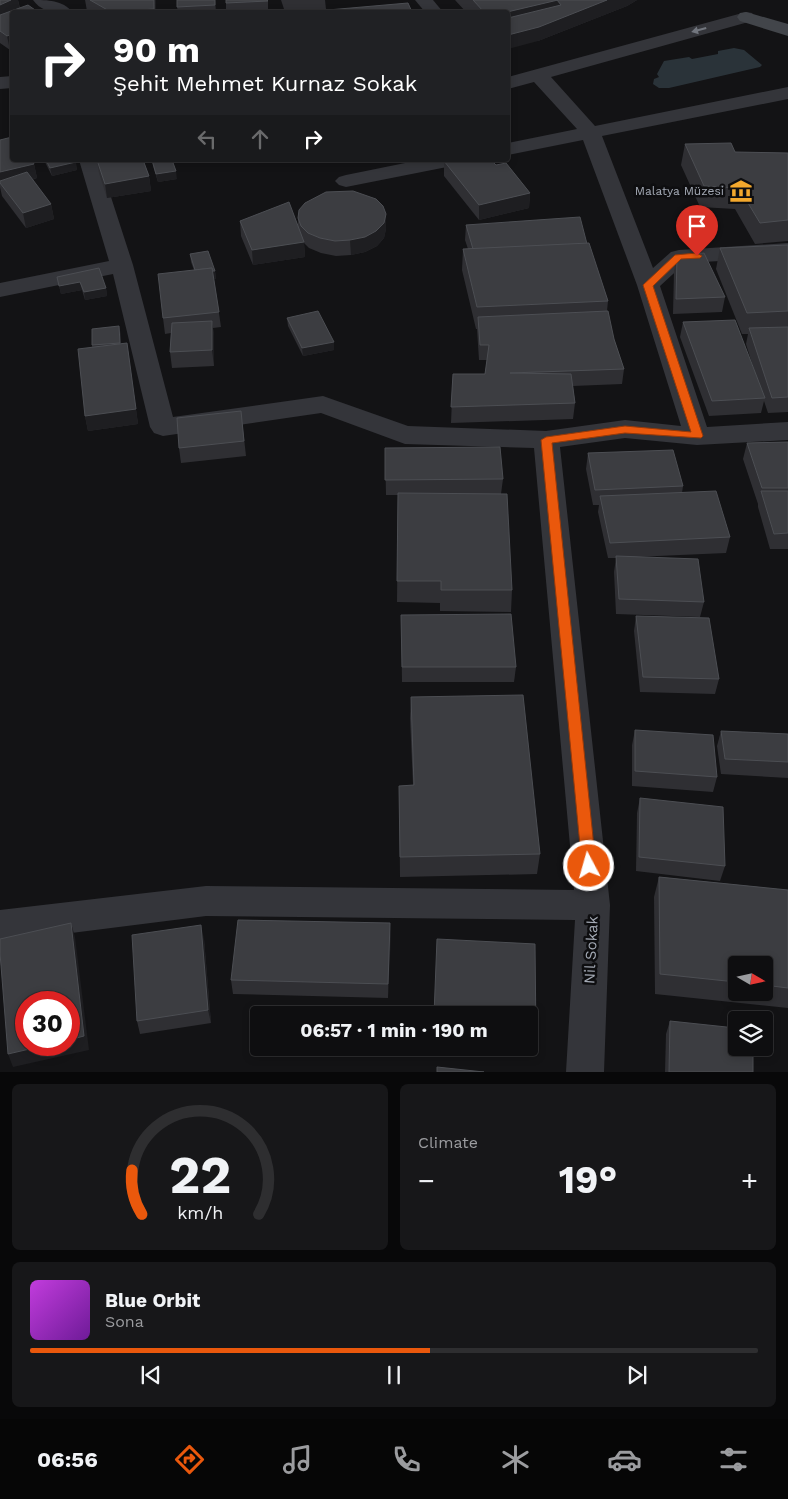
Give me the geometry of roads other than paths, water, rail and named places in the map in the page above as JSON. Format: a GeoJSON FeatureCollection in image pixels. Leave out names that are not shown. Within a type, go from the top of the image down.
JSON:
{"type":"FeatureCollection","features":[{"type":"Feature","properties":{"kind":"main road"},"geometry":{"type":"LineString","coordinates":[[740,12],[780,11]]}},
{"type":"Feature","properties":{"kind":"main road"},"geometry":{"type":"LineString","coordinates":[[740,12],[788,30]]}},
{"type":"Feature","properties":{"kind":"street"},"geometry":{"type":"LineString","coordinates":[[42,0],[60,10]]}},
{"type":"Feature","properties":{"kind":"street"},"geometry":{"type":"LineString","coordinates":[[510,82],[740,12]]}},
{"type":"Feature","properties":{"kind":"street"},"geometry":{"type":"LineString","coordinates":[[538,74],[590,132],[648,285],[698,436]]}},
{"type":"Feature","properties":{"kind":"street"},"geometry":{"type":"LineString","coordinates":[[510,149],[788,93]]}},
{"type":"Feature","properties":{"kind":"street"},"geometry":{"type":"LineString","coordinates":[[90,162],[122,265],[163,427],[323,404],[405,435],[546,440],[625,429],[698,436],[788,431]]}},
{"type":"Feature","properties":{"kind":"street"},"geometry":{"type":"LineString","coordinates":[[346,181],[442,162]]}},
{"type":"Feature","properties":{"kind":"street"},"geometry":{"type":"LineString","coordinates":[[648,285],[679,257],[788,250]]}},
{"type":"Feature","properties":{"kind":"street"},"geometry":{"type":"LineString","coordinates":[[0,290],[122,265]]}},
{"type":"Feature","properties":{"kind":"street","name":"Nil Sokak"},"geometry":{"type":"LineString","coordinates":[[546,440],[593,905],[585,1072]]}},
{"type":"Feature","properties":{"kind":"street"},"geometry":{"type":"LineString","coordinates":[[0,926],[206,901],[593,905]]}},
{"type":"Feature","properties":{"kind":"place","name":"Malatya Müzesi"},"geometry":{"type":"Point","coordinates":[741,191]}}]}
